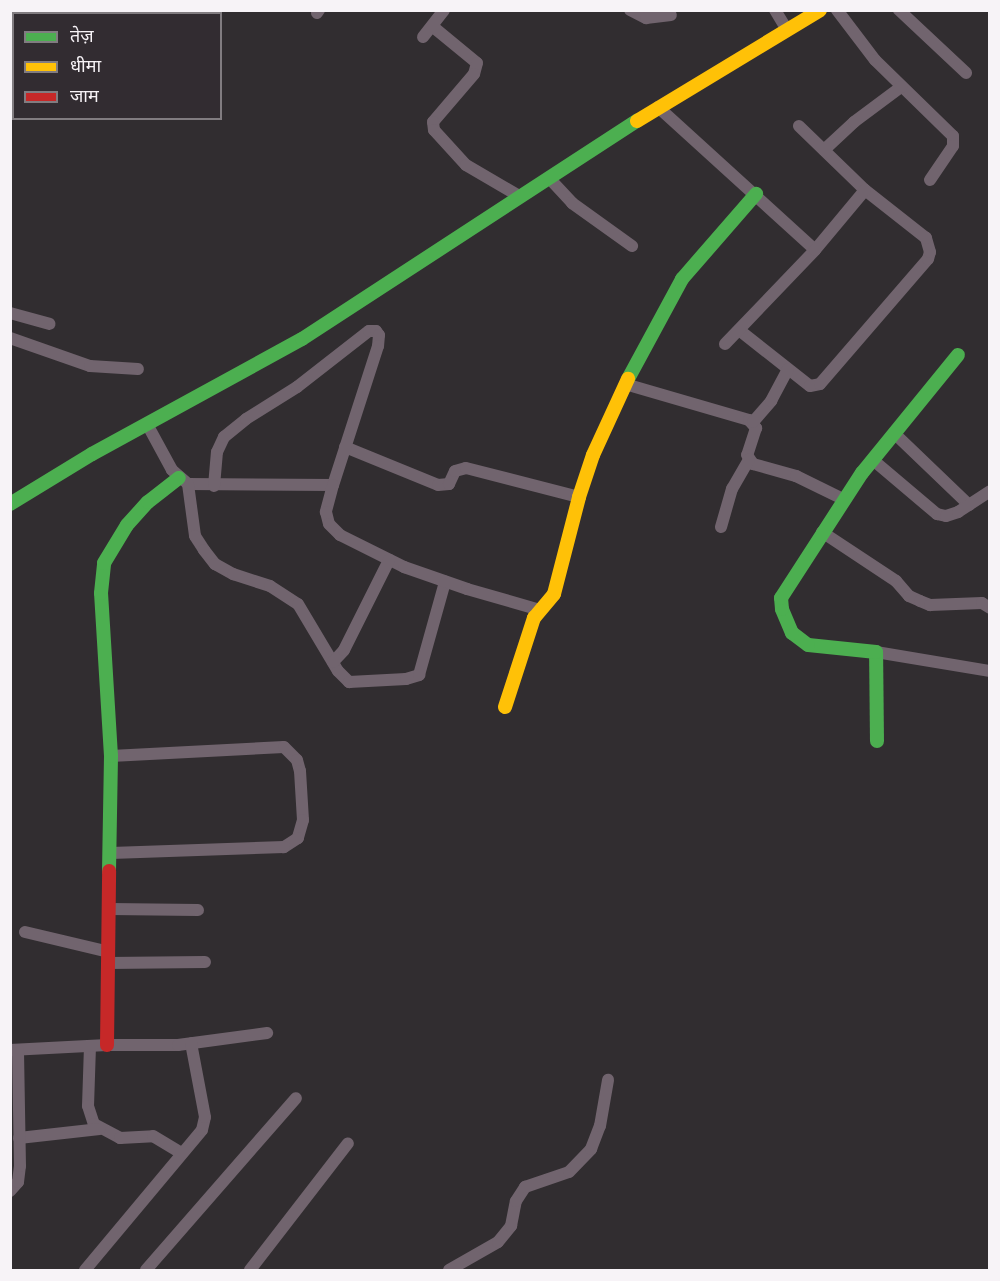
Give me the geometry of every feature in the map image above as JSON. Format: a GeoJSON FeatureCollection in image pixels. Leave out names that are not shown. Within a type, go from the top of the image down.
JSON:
{"type":"FeatureCollection","features":[{"type":"Feature","properties":{"kind":"street"},"geometry":{"type":"LineString","coordinates":[[423,37],[444,10]]}},
{"type":"Feature","properties":{"kind":"street"},"geometry":{"type":"LineString","coordinates":[[630,10],[646,18],[671,15]]}},
{"type":"Feature","properties":{"kind":"street"},"geometry":{"type":"LineString","coordinates":[[775,10],[787,30]]}},
{"type":"Feature","properties":{"kind":"street"},"geometry":{"type":"LineString","coordinates":[[10,504],[147,424],[302,339],[658,107],[820,10]]}},
{"type":"Feature","properties":{"kind":"street"},"geometry":{"type":"LineString","coordinates":[[837,10],[901,87],[951,133],[954,141],[930,180]]}},
{"type":"Feature","properties":{"kind":"street"},"geometry":{"type":"LineString","coordinates":[[899,10],[966,73]]}},
{"type":"Feature","properties":{"kind":"street"},"geometry":{"type":"LineString","coordinates":[[432,26],[477,63],[474,74],[433,122],[434,130],[466,165],[519,196]]}},
{"type":"Feature","properties":{"kind":"street"},"geometry":{"type":"LineString","coordinates":[[824,150],[854,122],[901,87]]}},
{"type":"Feature","properties":{"kind":"street"},"geometry":{"type":"LineString","coordinates":[[658,107],[815,250]]}},
{"type":"Feature","properties":{"kind":"street"},"geometry":{"type":"LineString","coordinates":[[739,330],[810,386],[820,384],[928,259],[930,252],[926,238],[865,190],[799,126]]}},
{"type":"Feature","properties":{"kind":"street"},"geometry":{"type":"LineString","coordinates":[[549,178],[572,203],[632,246]]}},
{"type":"Feature","properties":{"kind":"street"},"geometry":{"type":"LineString","coordinates":[[725,344],[815,250],[865,190]]}},
{"type":"Feature","properties":{"kind":"street"},"geometry":{"type":"LineString","coordinates":[[505,707],[534,618],[554,594],[579,497],[593,455],[625,384],[659,315],[682,279],[756,194]]}},
{"type":"Feature","properties":{"kind":"street"},"geometry":{"type":"LineString","coordinates":[[10,313],[50,324]]}},
{"type":"Feature","properties":{"kind":"street"},"geometry":{"type":"LineString","coordinates":[[214,486],[217,452],[224,437],[246,418],[319,371],[369,331],[376,331],[379,334],[378,346],[326,512],[333,531],[389,560],[445,582],[540,610]]}},
{"type":"Feature","properties":{"kind":"street"},"geometry":{"type":"LineString","coordinates":[[10,339],[90,366],[138,369]]}},
{"type":"Feature","properties":{"kind":"street"},"geometry":{"type":"LineString","coordinates":[[958,355],[843,499],[781,598],[782,609],[792,633],[808,645],[876,652],[990,671]]}},
{"type":"Feature","properties":{"kind":"street"},"geometry":{"type":"LineString","coordinates":[[753,422],[771,400],[788,369]]}},
{"type":"Feature","properties":{"kind":"street"},"geometry":{"type":"LineString","coordinates":[[625,384],[744,417],[753,422],[756,433],[748,450],[749,459],[753,464],[796,476],[843,499]]}},
{"type":"Feature","properties":{"kind":"street"},"geometry":{"type":"LineString","coordinates":[[147,424],[183,481],[193,530],[204,550],[215,564],[233,574],[287,595],[298,604],[343,678],[349,682],[414,678],[422,666],[445,582]]}},
{"type":"Feature","properties":{"kind":"street"},"geometry":{"type":"LineString","coordinates":[[894,433],[969,505]]}},
{"type":"Feature","properties":{"kind":"street"},"geometry":{"type":"LineString","coordinates":[[345,447],[438,485],[449,484],[455,471],[466,468],[579,497]]}},
{"type":"Feature","properties":{"kind":"street"},"geometry":{"type":"LineString","coordinates":[[721,527],[732,489],[749,459]]}},
{"type":"Feature","properties":{"kind":"street"},"geometry":{"type":"LineString","coordinates":[[873,460],[937,514],[946,516],[958,513],[990,491]]}},
{"type":"Feature","properties":{"kind":"street"},"geometry":{"type":"LineString","coordinates":[[106,1044],[111,756],[101,593],[104,563],[138,513],[183,481],[214,486],[333,486]]}},
{"type":"Feature","properties":{"kind":"street"},"geometry":{"type":"LineString","coordinates":[[822,532],[896,581],[909,596],[920,601],[930,605],[982,603],[990,608]]}},
{"type":"Feature","properties":{"kind":"street"},"geometry":{"type":"LineString","coordinates":[[333,662],[344,650],[389,560]]}},
{"type":"Feature","properties":{"kind":"street"},"geometry":{"type":"LineString","coordinates":[[876,652],[877,741]]}},
{"type":"Feature","properties":{"kind":"street"},"geometry":{"type":"LineString","coordinates":[[111,756],[284,747],[297,760],[300,771],[303,820],[298,838],[285,847],[111,853]]}},
{"type":"Feature","properties":{"kind":"street"},"geometry":{"type":"LineString","coordinates":[[110,909],[198,910]]}},
{"type":"Feature","properties":{"kind":"street"},"geometry":{"type":"LineString","coordinates":[[25,932],[108,957],[205,962]]}},
{"type":"Feature","properties":{"kind":"street"},"geometry":{"type":"LineString","coordinates":[[10,1191],[19,1176],[14,1050],[106,1044],[191,1043],[267,1033]]}},
{"type":"Feature","properties":{"kind":"street"},"geometry":{"type":"LineString","coordinates":[[85,1270],[204,1124],[191,1043]]}},
{"type":"Feature","properties":{"kind":"street"},"geometry":{"type":"LineString","coordinates":[[90,1046],[88,1114],[99,1129]]}},
{"type":"Feature","properties":{"kind":"street"},"geometry":{"type":"LineString","coordinates":[[449,1270],[498,1242],[511,1226],[516,1201],[525,1187],[569,1172],[591,1149],[600,1126],[608,1080]]}},
{"type":"Feature","properties":{"kind":"street"},"geometry":{"type":"LineString","coordinates":[[146,1270],[296,1098]]}},
{"type":"Feature","properties":{"kind":"street"},"geometry":{"type":"LineString","coordinates":[[19,1138],[99,1129],[120,1138],[153,1136],[181,1153]]}},
{"type":"Feature","properties":{"kind":"street"},"geometry":{"type":"LineString","coordinates":[[250,1270],[348,1143]]}},
{"type":"Feature","properties":{"kind":"traffic: fast"},"geometry":{"type":"LineString","coordinates":[[10,504],[92,454],[302,339],[637,121]]}},
{"type":"Feature","properties":{"kind":"traffic: fast"},"geometry":{"type":"LineString","coordinates":[[628,379],[682,279],[756,194]]}},
{"type":"Feature","properties":{"kind":"traffic: fast"},"geometry":{"type":"LineString","coordinates":[[877,741],[876,652],[808,645],[792,633],[782,609],[781,598],[862,473],[958,355]]}},
{"type":"Feature","properties":{"kind":"traffic: fast"},"geometry":{"type":"LineString","coordinates":[[109,871],[111,756],[101,593],[104,563],[127,525],[148,502],[179,478]]}},
{"type":"Feature","properties":{"kind":"traffic: slow"},"geometry":{"type":"LineString","coordinates":[[637,121],[820,10]]}},
{"type":"Feature","properties":{"kind":"traffic: slow"},"geometry":{"type":"LineString","coordinates":[[505,707],[534,618],[554,594],[579,497],[593,455],[628,379]]}},
{"type":"Feature","properties":{"kind":"traffic: jam"},"geometry":{"type":"LineString","coordinates":[[107,1045],[109,871]]}}]}
